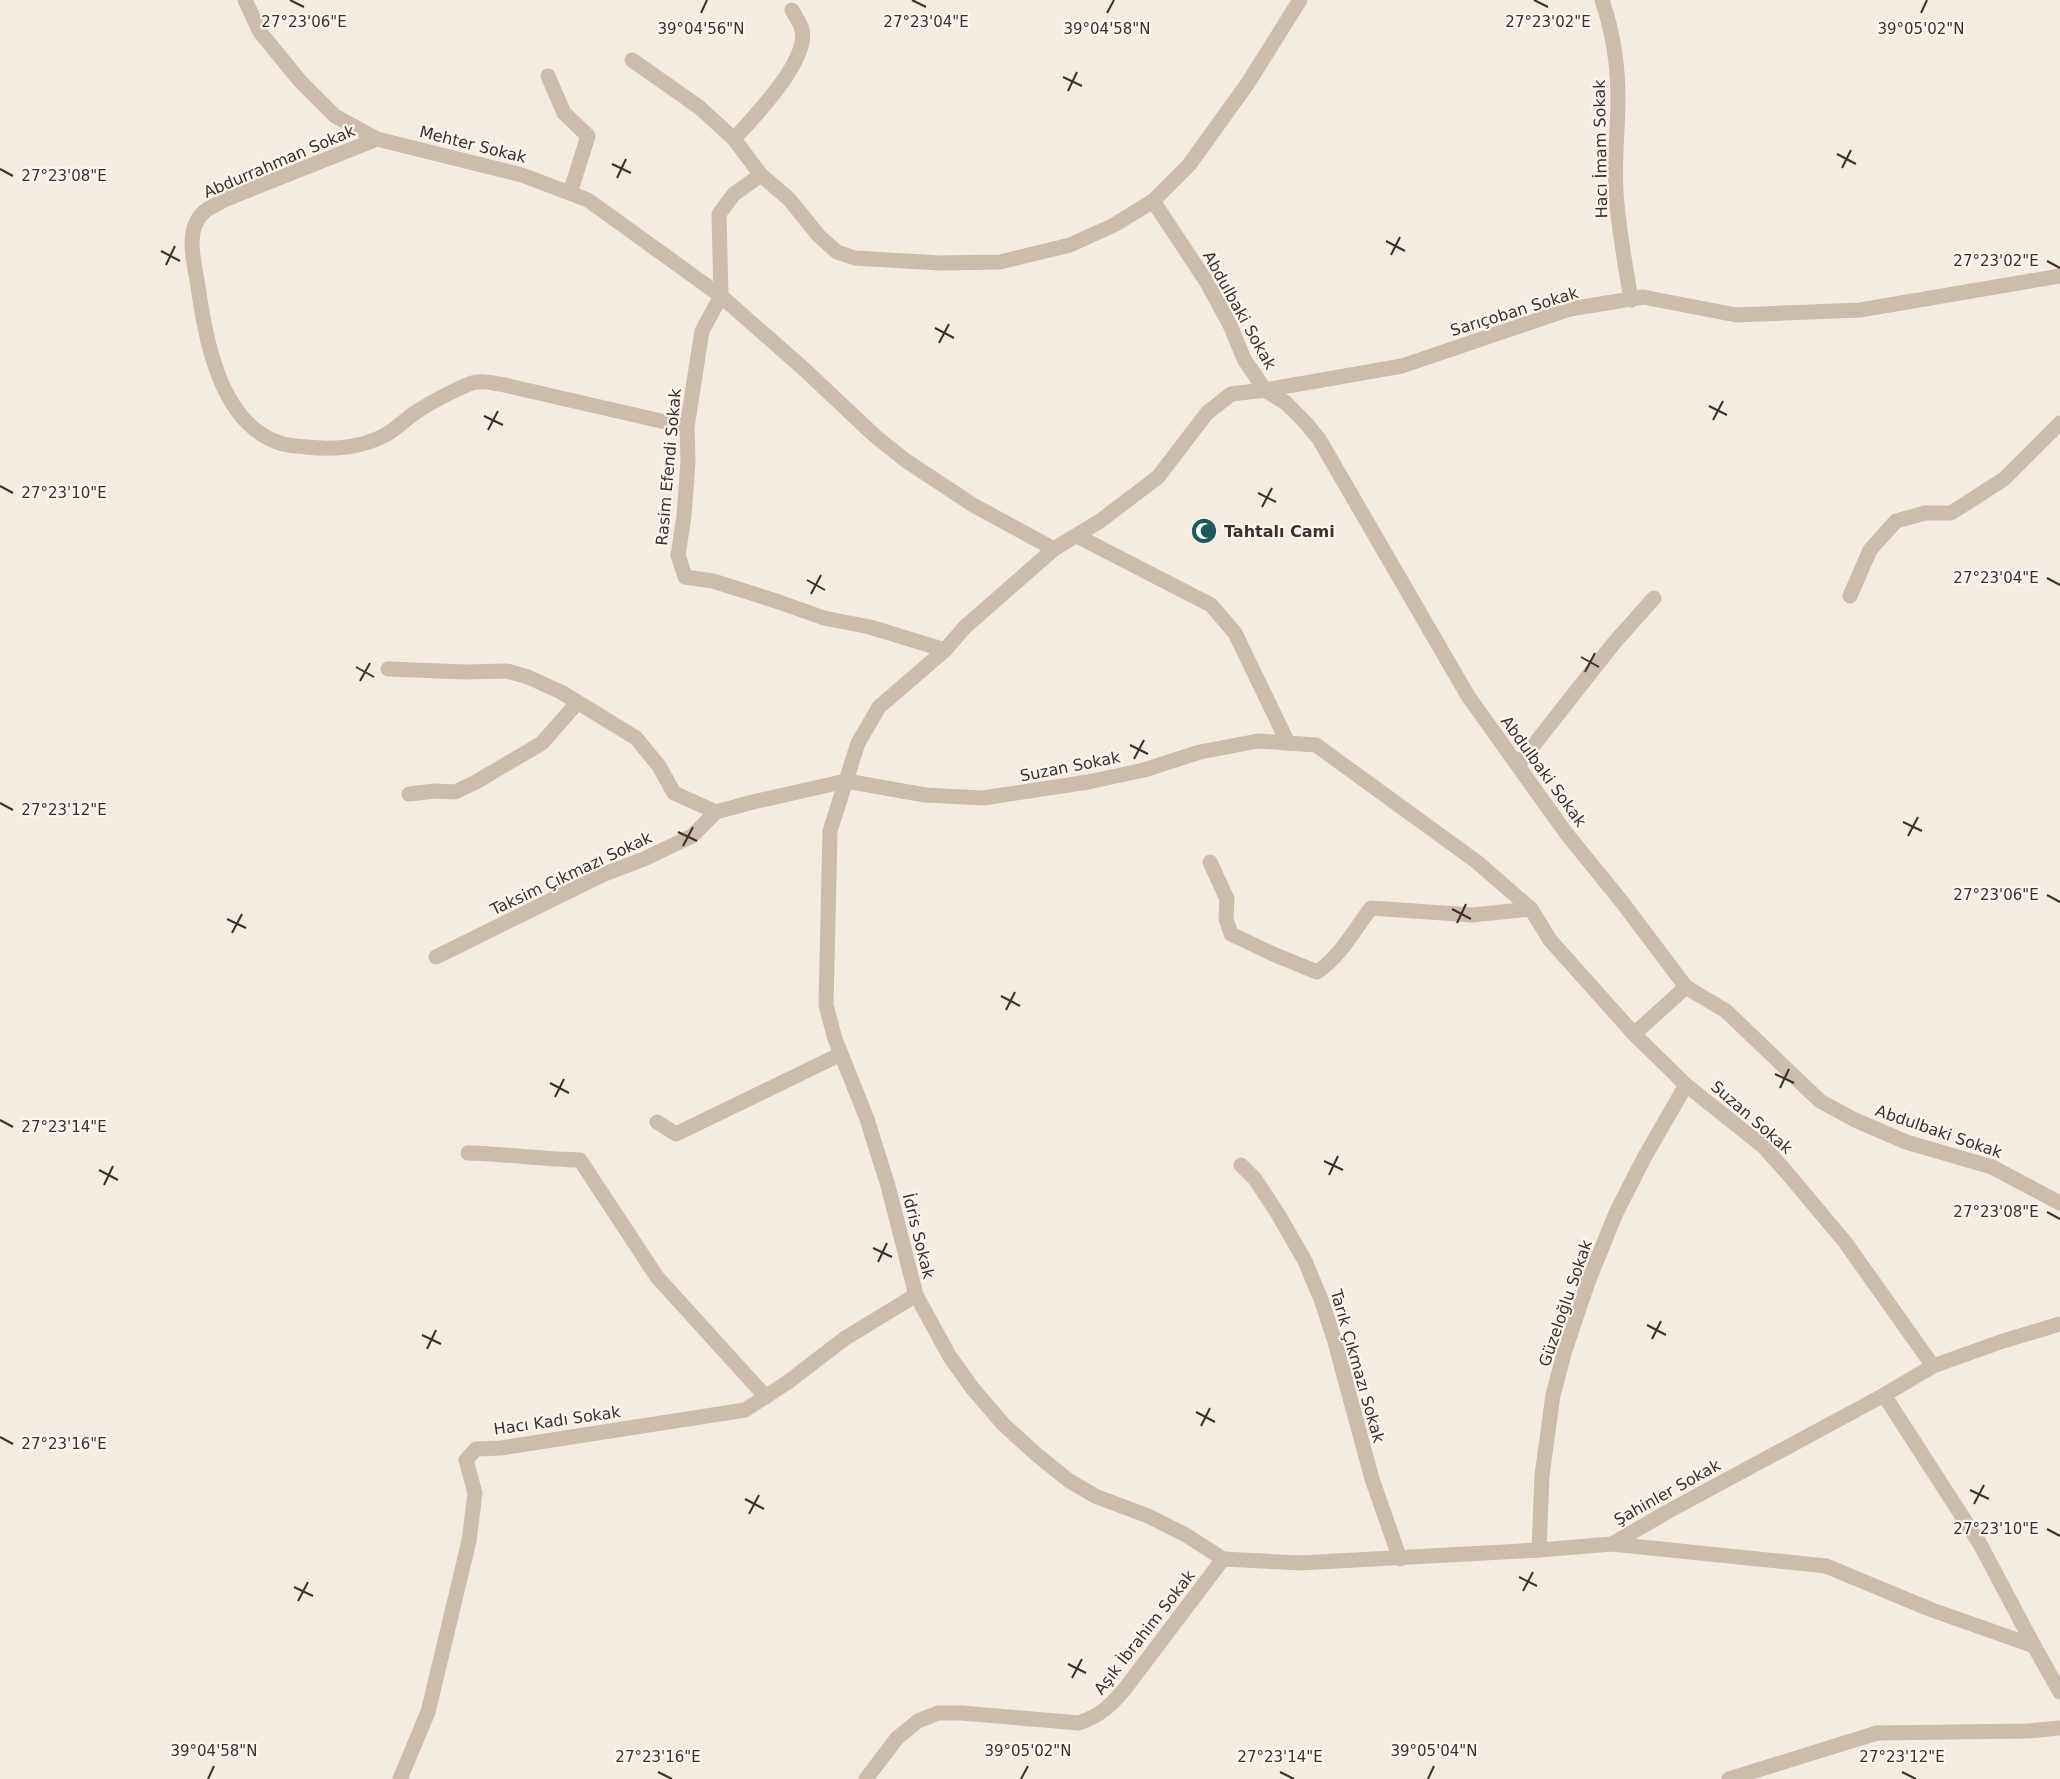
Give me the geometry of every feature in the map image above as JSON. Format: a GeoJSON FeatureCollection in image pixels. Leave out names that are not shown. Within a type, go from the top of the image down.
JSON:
{"type":"FeatureCollection","features":[{"type":"Feature","properties":{"kind":"street","name":"Mehter Sokak"},"geometry":{"type":"LineString","coordinates":[[245,0],[260,32],[300,81],[335,116],[377,139],[522,175],[588,200],[721,296]]}},
{"type":"Feature","properties":{"kind":"street"},"geometry":{"type":"LineString","coordinates":[[632,60],[699,107],[734,140],[761,175],[789,199],[819,236],[837,252],[855,258],[879,260],[939,263],[1000,262],[1070,245],[1114,225],[1153,201],[1190,165],[1248,83],[1300,0]]}},
{"type":"Feature","properties":{"kind":"street","name":"Hacı İmam Sokak"},"geometry":{"type":"LineString","coordinates":[[1602,0],[1613,37],[1617,69],[1616,190],[1620,237],[1631,300]]}},
{"type":"Feature","properties":{"kind":"street"},"geometry":{"type":"LineString","coordinates":[[734,140],[769,100],[792,68],[800,50],[803,31],[792,10]]}},
{"type":"Feature","properties":{"kind":"street"},"geometry":{"type":"LineString","coordinates":[[548,76],[564,113],[588,136],[570,192]]}},
{"type":"Feature","properties":{"kind":"street","name":"Abdurrahman Sokak"},"geometry":{"type":"LineString","coordinates":[[377,139],[224,200],[205,211],[196,221],[193,251],[204,327],[215,366],[238,413],[260,433],[280,443],[319,448],[348,447],[369,442],[388,433],[418,411],[477,381],[500,384],[687,427]]}},
{"type":"Feature","properties":{"kind":"street"},"geometry":{"type":"LineString","coordinates":[[761,175],[734,194],[719,214],[721,296],[904,460],[973,505],[1054,549]]}},
{"type":"Feature","properties":{"kind":"street","name":"Abdulbaki Sokak"},"geometry":{"type":"LineString","coordinates":[[1153,201],[1206,281],[1230,325],[1244,359],[1265,390],[1286,403],[1319,439],[1468,696],[1566,833],[1686,987],[1726,1011],[1820,1101],[1855,1120],[1906,1142],[1992,1167],[2060,1203]]}},
{"type":"Feature","properties":{"kind":"street","name":"Sarıçoban Sokak"},"geometry":{"type":"LineString","coordinates":[[1265,390],[1402,366],[1570,309],[1643,297],[1736,315],[1860,310],[2060,276]]}},
{"type":"Feature","properties":{"kind":"street","name":"Rasim Efendi Sokak"},"geometry":{"type":"LineString","coordinates":[[721,296],[702,331],[687,427],[688,462],[678,555],[685,578],[713,581],[824,618],[870,627],[945,650]]}},
{"type":"Feature","properties":{"kind":"street"},"geometry":{"type":"LineString","coordinates":[[846,781],[858,743],[879,706],[945,650],[965,627],[1054,549],[1100,521],[1158,477],[1207,413],[1231,394],[1265,390]]}},
{"type":"Feature","properties":{"kind":"street"},"geometry":{"type":"LineString","coordinates":[[1850,596],[1870,550],[1896,521],[1925,513],[1951,513],[2004,479],[2060,423]]}},
{"type":"Feature","properties":{"kind":"street"},"geometry":{"type":"LineString","coordinates":[[1077,536],[1210,605],[1234,633],[1288,743]]}},
{"type":"Feature","properties":{"kind":"street"},"geometry":{"type":"LineString","coordinates":[[1518,765],[1614,643],[1654,598]]}},
{"type":"Feature","properties":{"kind":"street"},"geometry":{"type":"LineString","coordinates":[[388,669],[465,672],[507,670],[528,677],[561,692],[636,738],[659,766],[674,794],[716,812]]}},
{"type":"Feature","properties":{"kind":"street"},"geometry":{"type":"LineString","coordinates":[[409,794],[435,791],[454,792],[476,782],[542,743],[577,703]]}},
{"type":"Feature","properties":{"kind":"street","name":"Suzan Sokak"},"geometry":{"type":"LineString","coordinates":[[846,781],[925,795],[983,798],[1088,782],[1144,770],[1200,752],[1258,741],[1316,745],[1477,862],[1531,909],[1550,940],[1634,1034],[1686,1085],[1764,1147],[1788,1174],[1845,1242],[1933,1366]]}},
{"type":"Feature","properties":{"kind":"street","name":"Taksim Çıkmazı Sokak"},"geometry":{"type":"LineString","coordinates":[[436,957],[602,876],[692,836],[716,812],[846,781]]}},
{"type":"Feature","properties":{"kind":"street","name":"İdris Sokak"},"geometry":{"type":"LineString","coordinates":[[846,781],[830,831],[826,1005],[841,1054],[867,1119],[888,1186],[916,1295],[950,1357],[973,1389],[1004,1425],[1036,1454],[1068,1480],[1095,1496],[1148,1516],[1186,1535],[1223,1559]]}},
{"type":"Feature","properties":{"kind":"street"},"geometry":{"type":"LineString","coordinates":[[1210,862],[1227,899],[1226,919],[1231,934],[1317,972],[1328,965],[1341,951],[1371,908],[1472,915],[1531,909]]}},
{"type":"Feature","properties":{"kind":"street"},"geometry":{"type":"LineString","coordinates":[[1634,1034],[1686,987]]}},
{"type":"Feature","properties":{"kind":"street"},"geometry":{"type":"LineString","coordinates":[[657,1122],[676,1134],[841,1054]]}},
{"type":"Feature","properties":{"kind":"street","name":"Güzeloğlu Sokak"},"geometry":{"type":"LineString","coordinates":[[1539,1550],[1542,1475],[1553,1395],[1565,1350],[1588,1282],[1616,1212],[1686,1085]]}},
{"type":"Feature","properties":{"kind":"street"},"geometry":{"type":"LineString","coordinates":[[468,1153],[517,1154],[545,1159],[580,1160],[657,1277],[765,1397]]}},
{"type":"Feature","properties":{"kind":"street","name":"Tarık Çıkmazı Sokak"},"geometry":{"type":"LineString","coordinates":[[1241,1165],[1255,1179],[1278,1214],[1305,1261],[1322,1302],[1372,1479],[1400,1558]]}},
{"type":"Feature","properties":{"kind":"street","name":"Hacı Kadı Sokak"},"geometry":{"type":"LineString","coordinates":[[400,1779],[428,1712],[469,1541],[475,1493],[466,1460],[476,1449],[501,1448],[745,1410],[844,1339],[916,1295]]}},
{"type":"Feature","properties":{"kind":"street","name":"Şahinler Sokak"},"geometry":{"type":"LineString","coordinates":[[1223,1559],[1300,1563],[1612,1544],[1933,1366],[2060,1324]]}},
{"type":"Feature","properties":{"kind":"street"},"geometry":{"type":"LineString","coordinates":[[1884,1395],[1980,1544],[2060,1692]]}},
{"type":"Feature","properties":{"kind":"street"},"geometry":{"type":"LineString","coordinates":[[1612,1544],[1826,1566],[1932,1610],[2034,1646]]}},
{"type":"Feature","properties":{"kind":"street","name":"Aşık İbrahim Sokak"},"geometry":{"type":"LineString","coordinates":[[866,1779],[897,1738],[918,1720],[938,1713],[1079,1723],[1096,1717],[1107,1710],[1124,1690],[1223,1559]]}},
{"type":"Feature","properties":{"kind":"street"},"geometry":{"type":"LineString","coordinates":[[1729,1779],[1877,1733],[2028,1731],[2060,1728]]}},
{"type":"Feature","properties":{"kind":"place","name":"Tahtalı Cami"},"geometry":{"type":"Point","coordinates":[1204,531]}}]}
